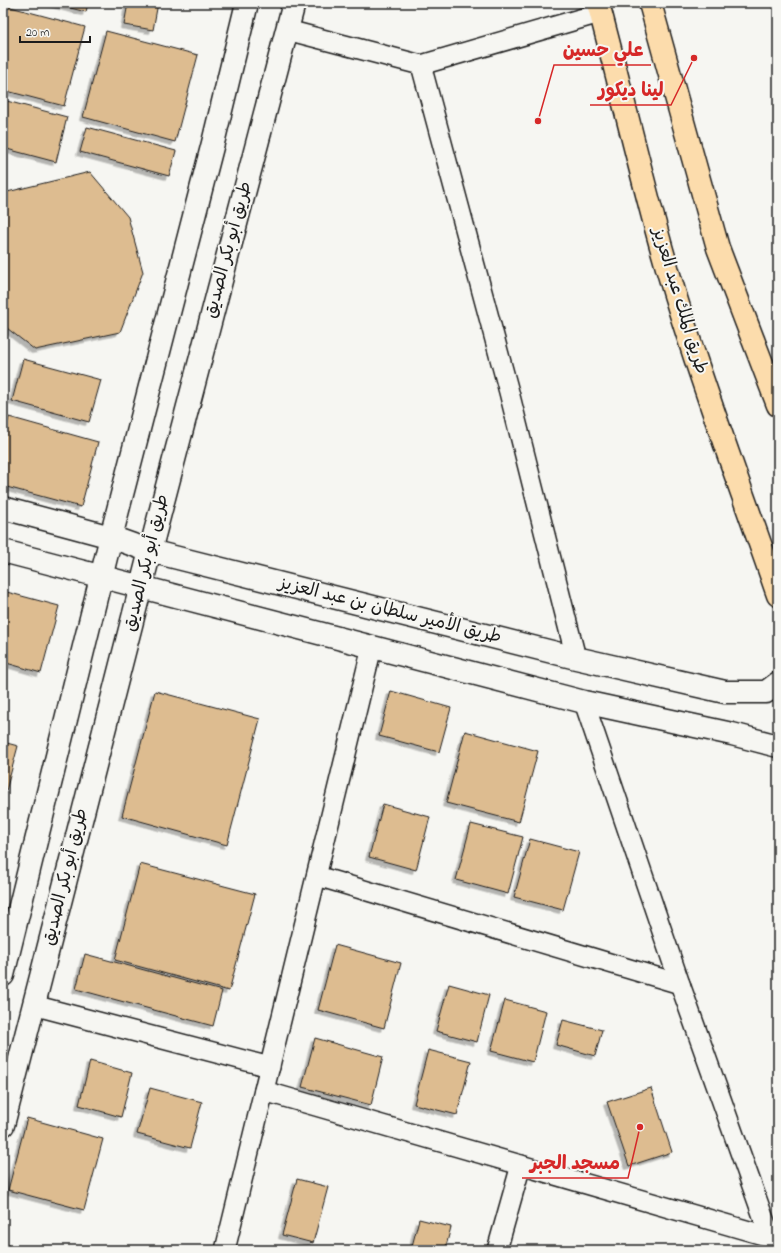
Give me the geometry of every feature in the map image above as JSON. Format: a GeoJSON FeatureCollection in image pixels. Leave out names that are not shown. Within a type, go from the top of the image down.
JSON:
{"type":"FeatureCollection","features":[{"type":"Feature","properties":{"kind":"highway"},"geometry":{"type":"LineString","coordinates":[[650,3],[718,248],[778,405]]}},
{"type":"Feature","properties":{"kind":"highway","name":"طريق الملك عبد العزيز"},"geometry":{"type":"LineString","coordinates":[[599,8],[621,90],[649,206],[688,336],[778,595]]}},
{"type":"Feature","properties":{"kind":"main road","name":"طريق أبو بكر الصديق"},"geometry":{"type":"LineString","coordinates":[[3,976],[8,937],[213,143],[247,3]]}},
{"type":"Feature","properties":{"kind":"main road","name":"طريق أبو بكر الصديق"},"geometry":{"type":"LineString","coordinates":[[3,1125],[150,550],[294,3]]}},
{"type":"Feature","properties":{"kind":"main road","name":"طريق الأمير سلطان بن عبد العزيز"},"geometry":{"type":"LineString","coordinates":[[3,508],[111,537],[150,550],[576,658],[725,692],[766,692],[778,683]]}},
{"type":"Feature","properties":{"kind":"main road"},"geometry":{"type":"LineString","coordinates":[[3,551],[584,702],[732,734],[778,746]]}},
{"type":"Feature","properties":{"kind":"street"},"geometry":{"type":"LineString","coordinates":[[288,30],[421,65],[599,8]]}},
{"type":"Feature","properties":{"kind":"street"},"geometry":{"type":"LineString","coordinates":[[421,65],[509,392],[576,658]]}},
{"type":"Feature","properties":{"kind":"street"},"geometry":{"type":"LineString","coordinates":[[225,1250],[372,647]]}},
{"type":"Feature","properties":{"kind":"street"},"geometry":{"type":"LineString","coordinates":[[584,702],[680,984],[772,1243]]}},
{"type":"Feature","properties":{"kind":"street"},"geometry":{"type":"LineString","coordinates":[[317,876],[680,984]]}},
{"type":"Feature","properties":{"kind":"street"},"geometry":{"type":"LineString","coordinates":[[33,1006],[270,1067]]}},
{"type":"Feature","properties":{"kind":"street"},"geometry":{"type":"LineString","coordinates":[[264,1091],[521,1165],[772,1243]]}},
{"type":"Feature","properties":{"kind":"street"},"geometry":{"type":"LineString","coordinates":[[497,1250],[521,1165]]}},
{"type":"Feature","properties":{"kind":"building"},"geometry":{"type":"Polygon","coordinates":[[[51,3],[88,3],[86,12],[51,3]]]}},
{"type":"Feature","properties":{"kind":"building"},"geometry":{"type":"Polygon","coordinates":[[[128,3],[158,3],[153,30],[124,25],[128,3]]]}},
{"type":"Feature","properties":{"kind":"building"},"geometry":{"type":"Polygon","coordinates":[[[3,5],[85,27],[64,106],[3,90],[3,5]]]}},
{"type":"Feature","properties":{"kind":"building"},"geometry":{"type":"Polygon","coordinates":[[[106,31],[198,55],[175,142],[83,117],[106,31]]]}},
{"type":"Feature","properties":{"kind":"building"},"geometry":{"type":"Polygon","coordinates":[[[3,100],[67,117],[56,162],[3,148],[3,100]]]}},
{"type":"Feature","properties":{"kind":"building"},"geometry":{"type":"Polygon","coordinates":[[[87,127],[176,151],[169,176],[80,152],[87,127]]]}},
{"type":"Feature","properties":{"kind":"building"},"geometry":{"type":"Polygon","coordinates":[[[90,172],[128,217],[143,272],[120,332],[35,350],[3,325],[3,193],[90,172]]]}},
{"type":"Feature","properties":{"kind":"building"},"geometry":{"type":"Polygon","coordinates":[[[23,359],[101,380],[89,422],[12,401],[23,359]]]}},
{"type":"Feature","properties":{"kind":"building"},"geometry":{"type":"Polygon","coordinates":[[[9,417],[98,442],[81,507],[3,486],[3,439],[9,417]]]}},
{"type":"Feature","properties":{"kind":"building"},"geometry":{"type":"Polygon","coordinates":[[[3,591],[59,606],[41,673],[3,662],[3,591]]]}},
{"type":"Feature","properties":{"kind":"building"},"geometry":{"type":"Polygon","coordinates":[[[155,691],[260,719],[227,845],[122,816],[155,691]]]}},
{"type":"Feature","properties":{"kind":"building"},"geometry":{"type":"Polygon","coordinates":[[[391,691],[451,708],[439,752],[379,736],[391,691]]]}},
{"type":"Feature","properties":{"kind":"building"},"geometry":{"type":"Polygon","coordinates":[[[465,731],[538,751],[519,822],[446,803],[465,731]]]}},
{"type":"Feature","properties":{"kind":"building"},"geometry":{"type":"Polygon","coordinates":[[[3,742],[18,746],[3,802],[3,742]]]}},
{"type":"Feature","properties":{"kind":"building"},"geometry":{"type":"Polygon","coordinates":[[[383,804],[430,817],[416,870],[369,857],[383,804]]]}},
{"type":"Feature","properties":{"kind":"building"},"geometry":{"type":"Polygon","coordinates":[[[471,824],[523,837],[508,894],[456,880],[471,824]]]}},
{"type":"Feature","properties":{"kind":"building"},"geometry":{"type":"Polygon","coordinates":[[[530,839],[579,852],[563,910],[514,897],[530,839]]]}},
{"type":"Feature","properties":{"kind":"building"},"geometry":{"type":"Polygon","coordinates":[[[140,864],[255,894],[229,991],[115,960],[140,864]]]}},
{"type":"Feature","properties":{"kind":"building"},"geometry":{"type":"Polygon","coordinates":[[[335,945],[401,963],[384,1028],[318,1010],[335,945]]]}},
{"type":"Feature","properties":{"kind":"building"},"geometry":{"type":"Polygon","coordinates":[[[85,954],[222,991],[213,1026],[76,989],[85,954]]]}},
{"type":"Feature","properties":{"kind":"building"},"geometry":{"type":"Polygon","coordinates":[[[449,984],[489,995],[477,1042],[436,1031],[449,984]]]}},
{"type":"Feature","properties":{"kind":"building"},"geometry":{"type":"Polygon","coordinates":[[[505,1000],[546,1011],[533,1062],[491,1051],[505,1000]]]}},
{"type":"Feature","properties":{"kind":"building"},"geometry":{"type":"Polygon","coordinates":[[[563,1020],[602,1030],[595,1056],[556,1045],[563,1020]]]}},
{"type":"Feature","properties":{"kind":"building"},"geometry":{"type":"Polygon","coordinates":[[[315,1038],[383,1057],[371,1105],[302,1087],[315,1038]]]}},
{"type":"Feature","properties":{"kind":"building"},"geometry":{"type":"Polygon","coordinates":[[[428,1050],[471,1061],[457,1115],[414,1104],[428,1050]]]}},
{"type":"Feature","properties":{"kind":"building"},"geometry":{"type":"Polygon","coordinates":[[[90,1061],[132,1073],[121,1117],[79,1105],[90,1061]]]}},
{"type":"Feature","properties":{"kind":"building"},"geometry":{"type":"Polygon","coordinates":[[[150,1088],[202,1102],[190,1148],[137,1134],[150,1088]]]}},
{"type":"Feature","properties":{"kind":"building"},"geometry":{"type":"Polygon","coordinates":[[[651,1088],[672,1152],[629,1166],[607,1102],[651,1088]]]}},
{"type":"Feature","properties":{"kind":"building"},"geometry":{"type":"Polygon","coordinates":[[[27,1118],[103,1139],[84,1210],[8,1190],[27,1118]]]}},
{"type":"Feature","properties":{"kind":"building"},"geometry":{"type":"Polygon","coordinates":[[[297,1179],[328,1187],[313,1243],[282,1235],[297,1179]]]}},
{"type":"Feature","properties":{"kind":"building"},"geometry":{"type":"Polygon","coordinates":[[[419,1219],[451,1227],[445,1250],[411,1250],[419,1219]]]}},
{"type":"Feature","properties":{"kind":"place","name":"لينا ديكور"},"geometry":{"type":"Point","coordinates":[694,58]}},
{"type":"Feature","properties":{"kind":"place","name":"علي حسين"},"geometry":{"type":"Point","coordinates":[538,121]}},
{"type":"Feature","properties":{"kind":"place","name":"مسجد الجبر"},"geometry":{"type":"Point","coordinates":[640,1127]}}]}
